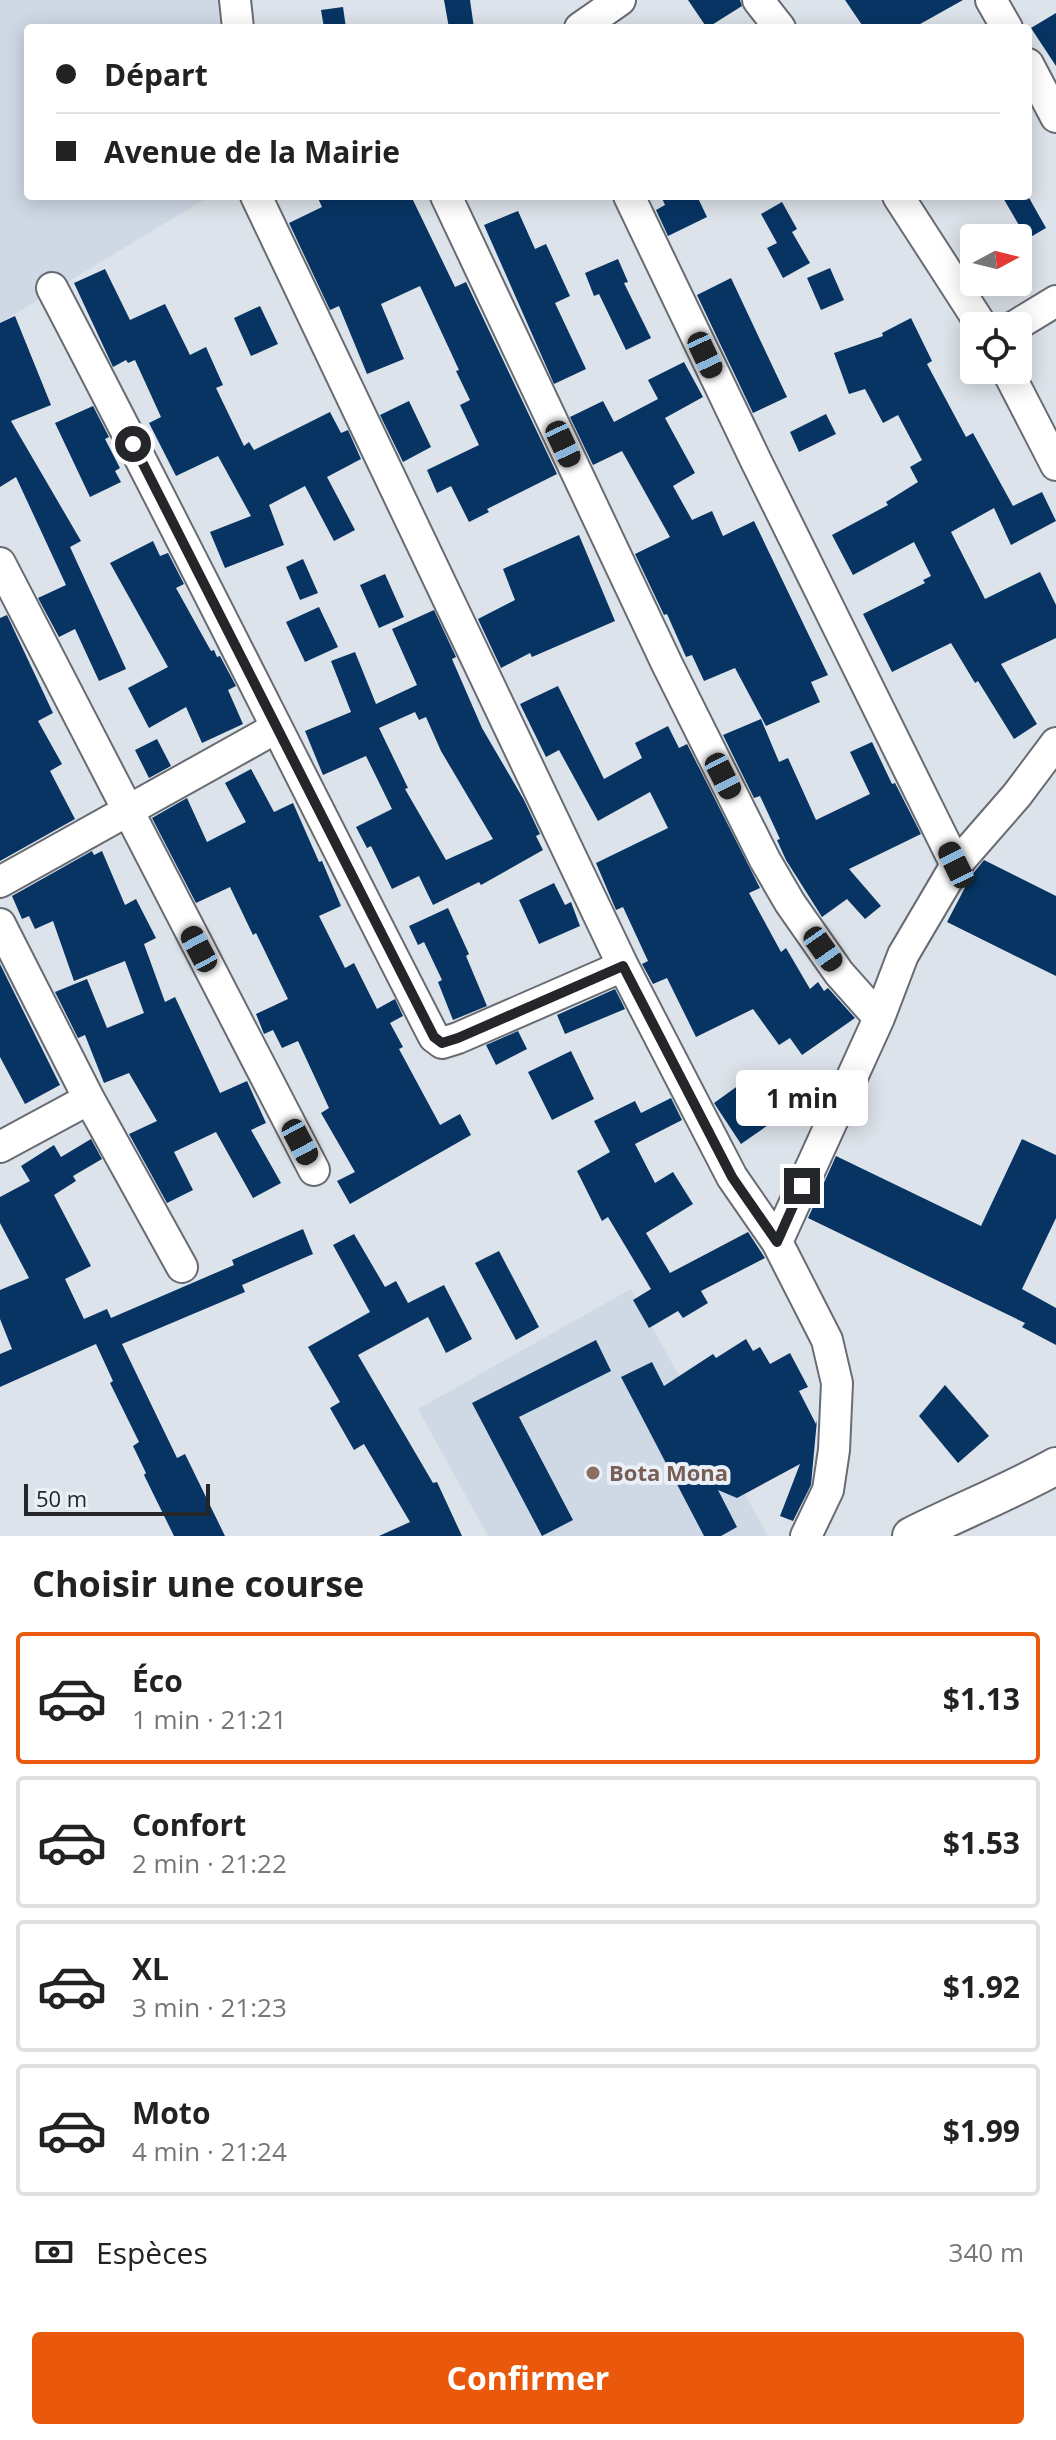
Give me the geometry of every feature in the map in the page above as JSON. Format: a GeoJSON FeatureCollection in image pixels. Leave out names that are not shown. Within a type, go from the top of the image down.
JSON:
{"type":"FeatureCollection","features":[{"type":"Feature","properties":{"kind":"street"},"geometry":{"type":"LineString","coordinates":[[235,0],[238,24]]}},
{"type":"Feature","properties":{"kind":"street"},"geometry":{"type":"LineString","coordinates":[[586,24],[620,0]]}},
{"type":"Feature","properties":{"kind":"street"},"geometry":{"type":"LineString","coordinates":[[758,0],[777,24]]}},
{"type":"Feature","properties":{"kind":"street"},"geometry":{"type":"LineString","coordinates":[[991,0],[1005,24]]}},
{"type":"Feature","properties":{"kind":"street"},"geometry":{"type":"LineString","coordinates":[[1032,72],[1056,117]]}},
{"type":"Feature","properties":{"kind":"street"},"geometry":{"type":"LineString","coordinates":[[258,200],[623,966],[732,1177],[777,1242],[827,1340],[837,1383],[834,1450],[828,1490],[806,1536]]}},
{"type":"Feature","properties":{"kind":"street"},"geometry":{"type":"LineString","coordinates":[[448,200],[667,664],[765,860],[790,903],[839,973],[879,1018]]}},
{"type":"Feature","properties":{"kind":"street"},"geometry":{"type":"LineString","coordinates":[[631,200],[762,475],[956,865]]}},
{"type":"Feature","properties":{"kind":"street"},"geometry":{"type":"LineString","coordinates":[[901,200],[973,312]]}},
{"type":"Feature","properties":{"kind":"street"},"geometry":{"type":"LineString","coordinates":[[52,288],[434,1037],[442,1043],[623,966]]}},
{"type":"Feature","properties":{"kind":"street"},"geometry":{"type":"LineString","coordinates":[[1032,316],[1056,301]]}},
{"type":"Feature","properties":{"kind":"street"},"geometry":{"type":"LineString","coordinates":[[1014,384],[1056,465]]}},
{"type":"Feature","properties":{"kind":"street"},"geometry":{"type":"LineString","coordinates":[[0,563],[314,1170]]}},
{"type":"Feature","properties":{"kind":"street"},"geometry":{"type":"LineString","coordinates":[[0,882],[276,728]]}},
{"type":"Feature","properties":{"kind":"street"},"geometry":{"type":"LineString","coordinates":[[777,1242],[879,1018],[903,955],[956,865],[1017,795],[1056,743]]}},
{"type":"Feature","properties":{"kind":"street"},"geometry":{"type":"LineString","coordinates":[[0,924],[89,1099],[182,1267]]}},
{"type":"Feature","properties":{"kind":"street"},"geometry":{"type":"LineString","coordinates":[[0,1147],[89,1099]]}},
{"type":"Feature","properties":{"kind":"street"},"geometry":{"type":"LineString","coordinates":[[911,1536],[953,1526],[1056,1466]]}},
{"type":"Feature","properties":{"kind":"shaded area"},"geometry":{"type":"Polygon","coordinates":[[[0,0],[232,0],[235,24],[24,24],[24,200],[203,200],[0,323],[0,0]]]}},
{"type":"Feature","properties":{"kind":"shaded area","name":"Bota Mona"},"geometry":{"type":"Polygon","coordinates":[[[631,1289],[768,1536],[488,1536],[418,1409],[631,1289]]]}},
{"type":"Feature","properties":{"kind":"building"},"geometry":{"type":"Polygon","coordinates":[[[444,0],[470,0],[473,24],[448,24],[444,0]]]}},
{"type":"Feature","properties":{"kind":"building"},"geometry":{"type":"Polygon","coordinates":[[[688,0],[740,0],[742,6],[713,24],[704,24],[688,0]]]}},
{"type":"Feature","properties":{"kind":"building"},"geometry":{"type":"Polygon","coordinates":[[[845,0],[963,0],[920,24],[861,24],[845,0]]]}},
{"type":"Feature","properties":{"kind":"building"},"geometry":{"type":"Polygon","coordinates":[[[343,7],[345,24],[323,24],[321,10],[343,7]]]}},
{"type":"Feature","properties":{"kind":"building"},"geometry":{"type":"Polygon","coordinates":[[[1056,13],[1056,66],[1032,30],[1056,13]]]}},
{"type":"Feature","properties":{"kind":"building"},"geometry":{"type":"Polygon","coordinates":[[[319,200],[413,200],[455,287],[466,282],[557,474],[487,509],[489,512],[469,522],[451,486],[437,493],[427,470],[479,445],[460,405],[470,400],[456,371],[459,370],[420,286],[381,304],[404,359],[367,374],[339,306],[330,310],[289,223],[322,207],[319,200]]]}},
{"type":"Feature","properties":{"kind":"building"},"geometry":{"type":"Polygon","coordinates":[[[663,200],[699,200],[707,217],[668,236],[656,210],[665,205],[663,200]]]}},
{"type":"Feature","properties":{"kind":"building"},"geometry":{"type":"Polygon","coordinates":[[[1004,200],[1030,200],[1046,228],[1032,236],[1032,224],[1018,224],[1004,200]]]}},
{"type":"Feature","properties":{"kind":"building"},"geometry":{"type":"Polygon","coordinates":[[[782,202],[797,229],[792,232],[810,263],[783,278],[767,248],[777,243],[761,214],[782,202]]]}},
{"type":"Feature","properties":{"kind":"building"},"geometry":{"type":"Polygon","coordinates":[[[518,211],[535,249],[546,244],[570,296],[555,303],[586,369],[554,384],[484,225],[518,211]]]}},
{"type":"Feature","properties":{"kind":"building"},"geometry":{"type":"Polygon","coordinates":[[[618,259],[628,282],[624,283],[651,338],[626,350],[599,294],[594,296],[585,273],[618,259]]]}},
{"type":"Feature","properties":{"kind":"building"},"geometry":{"type":"Polygon","coordinates":[[[830,268],[844,300],[821,310],[807,278],[830,268]]]}},
{"type":"Feature","properties":{"kind":"building"},"geometry":{"type":"Polygon","coordinates":[[[105,269],[130,320],[165,304],[190,355],[206,347],[223,385],[216,388],[244,446],[249,442],[254,450],[330,412],[341,433],[348,430],[361,459],[327,477],[355,530],[334,541],[305,486],[269,505],[284,545],[225,568],[210,532],[251,516],[218,456],[176,476],[149,423],[161,417],[135,360],[128,363],[126,360],[113,367],[74,283],[105,269]]]}},
{"type":"Feature","properties":{"kind":"building"},"geometry":{"type":"Polygon","coordinates":[[[731,278],[787,397],[753,413],[697,295],[731,278]]]}},
{"type":"Feature","properties":{"kind":"building"},"geometry":{"type":"Polygon","coordinates":[[[260,306],[278,344],[251,356],[234,318],[260,306]]]}},
{"type":"Feature","properties":{"kind":"building"},"geometry":{"type":"Polygon","coordinates":[[[15,316],[51,405],[11,421],[81,541],[70,547],[126,669],[99,681],[75,629],[59,637],[38,598],[66,585],[16,477],[0,487],[0,323],[15,316]]]}},
{"type":"Feature","properties":{"kind":"building"},"geometry":{"type":"Polygon","coordinates":[[[911,318],[932,361],[927,364],[966,437],[973,433],[1013,506],[1042,492],[1056,521],[1011,545],[994,508],[951,532],[985,599],[1040,572],[1056,605],[1056,638],[1001,664],[1037,724],[1014,739],[951,643],[892,672],[863,614],[925,583],[923,580],[931,576],[914,542],[853,575],[832,535],[888,505],[886,502],[918,482],[910,467],[922,460],[898,415],[883,423],[865,389],[849,394],[834,353],[883,336],[882,333],[911,318]]]}},
{"type":"Feature","properties":{"kind":"building"},"geometry":{"type":"Polygon","coordinates":[[[684,362],[703,397],[665,418],[695,473],[673,486],[692,520],[712,511],[723,536],[754,521],[828,675],[811,682],[820,702],[766,726],[735,668],[704,681],[692,655],[686,657],[635,554],[670,537],[622,451],[593,465],[570,417],[603,401],[614,422],[658,399],[648,380],[684,362]]]}},
{"type":"Feature","properties":{"kind":"building"},"geometry":{"type":"Polygon","coordinates":[[[409,401],[431,447],[403,462],[380,415],[409,401]]]}},
{"type":"Feature","properties":{"kind":"building"},"geometry":{"type":"Polygon","coordinates":[[[93,406],[109,437],[105,439],[120,468],[115,471],[121,482],[90,497],[55,423],[93,406]]]}},
{"type":"Feature","properties":{"kind":"building"},"geometry":{"type":"Polygon","coordinates":[[[826,414],[836,434],[799,452],[790,432],[826,414]]]}},
{"type":"Feature","properties":{"kind":"building"},"geometry":{"type":"Polygon","coordinates":[[[579,535],[615,621],[532,657],[530,653],[501,668],[478,619],[515,600],[503,569],[579,535]]]}},
{"type":"Feature","properties":{"kind":"building"},"geometry":{"type":"Polygon","coordinates":[[[153,541],[160,556],[168,553],[184,584],[176,588],[211,651],[220,656],[236,686],[228,690],[243,724],[202,743],[186,707],[149,728],[128,688],[168,667],[110,563],[153,541]]]}},
{"type":"Feature","properties":{"kind":"building"},"geometry":{"type":"Polygon","coordinates":[[[303,559],[318,593],[300,600],[286,567],[303,559]]]}},
{"type":"Feature","properties":{"kind":"building"},"geometry":{"type":"Polygon","coordinates":[[[385,574],[404,617],[379,628],[360,585],[385,574]]]}},
{"type":"Feature","properties":{"kind":"building"},"geometry":{"type":"Polygon","coordinates":[[[319,607],[338,647],[305,662],[286,622],[319,607]]]}},
{"type":"Feature","properties":{"kind":"building"},"geometry":{"type":"Polygon","coordinates":[[[434,610],[456,657],[452,659],[482,728],[524,800],[540,834],[536,836],[543,850],[481,885],[479,882],[433,905],[419,876],[392,889],[371,846],[367,848],[356,827],[392,809],[366,756],[323,775],[305,731],[351,712],[331,661],[355,652],[376,704],[417,685],[392,629],[434,610]],[[415,712],[379,728],[408,788],[405,789],[446,860],[493,839],[441,751],[426,717],[419,720],[415,712]]]}},
{"type":"Feature","properties":{"kind":"building"},"geometry":{"type":"Polygon","coordinates":[[[7,615],[53,713],[38,721],[62,764],[50,771],[75,819],[0,861],[0,618],[7,615]]]}},
{"type":"Feature","properties":{"kind":"building"},"geometry":{"type":"Polygon","coordinates":[[[558,686],[604,779],[642,758],[635,743],[668,726],[679,748],[687,744],[760,888],[749,893],[781,952],[786,948],[810,989],[818,982],[824,991],[828,988],[855,1018],[802,1055],[790,1038],[779,1045],[753,1009],[696,1037],[667,978],[653,984],[642,964],[648,961],[623,907],[616,910],[596,863],[668,828],[650,792],[598,821],[559,750],[546,757],[520,704],[558,686]]]}},
{"type":"Feature","properties":{"kind":"building"},"geometry":{"type":"Polygon","coordinates":[[[761,719],[779,762],[788,758],[816,820],[870,794],[850,752],[872,742],[892,784],[895,783],[921,834],[849,869],[881,906],[865,919],[847,899],[822,917],[786,860],[760,796],[754,798],[723,735],[761,719]]]}},
{"type":"Feature","properties":{"kind":"building"},"geometry":{"type":"Polygon","coordinates":[[[157,739],[171,766],[149,778],[135,750],[157,739]]]}},
{"type":"Feature","properties":{"kind":"building"},"geometry":{"type":"Polygon","coordinates":[[[251,769],[274,812],[293,803],[319,862],[322,861],[341,906],[319,916],[345,968],[354,963],[377,1009],[395,999],[403,1016],[390,1023],[403,1047],[399,1049],[440,1125],[460,1114],[471,1135],[350,1204],[337,1181],[355,1172],[321,1113],[329,1108],[298,1041],[282,1048],[273,1030],[264,1034],[256,1014],[288,999],[256,933],[253,935],[230,887],[196,903],[152,818],[187,798],[207,842],[246,822],[225,783],[251,769]]]}},
{"type":"Feature","properties":{"kind":"building"},"geometry":{"type":"Polygon","coordinates":[[[92,851],[94,855],[102,851],[125,905],[136,899],[156,938],[144,944],[165,1002],[175,997],[220,1093],[247,1081],[266,1123],[251,1130],[281,1183],[253,1198],[216,1132],[174,1152],[193,1190],[167,1203],[129,1134],[157,1121],[129,1073],[104,1083],[85,1035],[78,1038],[55,992],[87,979],[107,1028],[144,1013],[125,961],[74,981],[53,921],[35,929],[29,916],[22,919],[12,896],[92,851]]]}},
{"type":"Feature","properties":{"kind":"building"},"geometry":{"type":"Polygon","coordinates":[[[984,860],[1056,896],[1056,976],[947,922],[971,876],[984,860]]]}},
{"type":"Feature","properties":{"kind":"building"},"geometry":{"type":"Polygon","coordinates":[[[554,883],[565,905],[571,902],[580,926],[539,944],[519,900],[554,883]]]}},
{"type":"Feature","properties":{"kind":"building"},"geometry":{"type":"Polygon","coordinates":[[[448,908],[469,954],[466,956],[487,1006],[453,1020],[438,982],[442,980],[424,942],[418,945],[409,926],[448,908]]]}},
{"type":"Feature","properties":{"kind":"building"},"geometry":{"type":"Polygon","coordinates":[[[0,964],[60,1085],[25,1104],[0,1057],[0,964]]]}},
{"type":"Feature","properties":{"kind":"building"},"geometry":{"type":"Polygon","coordinates":[[[615,989],[625,1009],[565,1034],[557,1015],[615,989]]]}},
{"type":"Feature","properties":{"kind":"building"},"geometry":{"type":"Polygon","coordinates":[[[518,1031],[527,1049],[496,1065],[486,1045],[518,1031]]]}},
{"type":"Feature","properties":{"kind":"building"},"geometry":{"type":"Polygon","coordinates":[[[571,1051],[594,1099],[552,1120],[528,1072],[571,1051]]]}},
{"type":"Feature","properties":{"kind":"building"},"geometry":{"type":"Polygon","coordinates":[[[746,1080],[774,1121],[741,1144],[714,1103],[746,1080]]]}},
{"type":"Feature","properties":{"kind":"building"},"geometry":{"type":"Polygon","coordinates":[[[671,1098],[682,1120],[635,1144],[655,1183],[673,1172],[693,1204],[646,1233],[670,1273],[748,1232],[765,1258],[701,1291],[708,1303],[683,1318],[678,1311],[649,1328],[633,1300],[651,1289],[608,1217],[602,1221],[577,1171],[610,1152],[594,1121],[635,1101],[641,1113],[671,1098]]]}},
{"type":"Feature","properties":{"kind":"building"},"geometry":{"type":"Polygon","coordinates":[[[91,1139],[102,1159],[73,1176],[76,1181],[54,1195],[91,1266],[65,1279],[84,1319],[107,1309],[111,1318],[234,1265],[232,1260],[303,1229],[313,1254],[242,1285],[245,1292],[122,1344],[177,1458],[185,1454],[225,1536],[174,1536],[144,1475],[146,1473],[133,1446],[139,1442],[110,1383],[113,1381],[96,1344],[0,1387],[0,1354],[12,1349],[0,1319],[0,1290],[29,1278],[0,1223],[0,1197],[30,1181],[21,1166],[54,1145],[61,1157],[91,1139]]]}},
{"type":"Feature","properties":{"kind":"building"},"geometry":{"type":"Polygon","coordinates":[[[1022,1139],[1056,1155],[1056,1218],[1022,1289],[1056,1308],[1056,1345],[1022,1327],[1025,1323],[808,1218],[836,1156],[981,1226],[1022,1139]]]}},
{"type":"Feature","properties":{"kind":"building"},"geometry":{"type":"Polygon","coordinates":[[[354,1234],[385,1287],[396,1281],[408,1303],[444,1285],[472,1339],[446,1353],[428,1317],[358,1355],[433,1483],[437,1482],[462,1536],[379,1536],[410,1522],[364,1444],[354,1450],[330,1408],[340,1402],[308,1347],[370,1312],[333,1245],[354,1234]]]}},
{"type":"Feature","properties":{"kind":"building"},"geometry":{"type":"Polygon","coordinates":[[[499,1251],[539,1327],[516,1340],[475,1263],[499,1251]]]}},
{"type":"Feature","properties":{"kind":"building"},"geometry":{"type":"Polygon","coordinates":[[[746,1339],[753,1351],[760,1347],[770,1364],[790,1353],[808,1387],[799,1391],[816,1424],[817,1420],[811,1485],[793,1521],[780,1516],[800,1464],[737,1498],[718,1490],[737,1527],[721,1536],[704,1536],[621,1377],[652,1362],[664,1386],[713,1354],[716,1358],[746,1339]]]}},
{"type":"Feature","properties":{"kind":"building"},"geometry":{"type":"Polygon","coordinates":[[[596,1340],[611,1371],[519,1417],[573,1520],[542,1536],[472,1403],[596,1340]]]}},
{"type":"Feature","properties":{"kind":"building"},"geometry":{"type":"Polygon","coordinates":[[[945,1385],[989,1436],[958,1463],[919,1416],[945,1385]]]}},
{"type":"Feature","properties":{"kind":"place","name":"Bota Mona"},"geometry":{"type":"Point","coordinates":[593,1473]}},
{"type":"Feature","properties":{"kind":"route"},"geometry":{"type":"LineString","coordinates":[[133,444],[434,1037],[442,1043],[458,1038],[623,966],[732,1177],[777,1242],[802,1186]]}}]}
